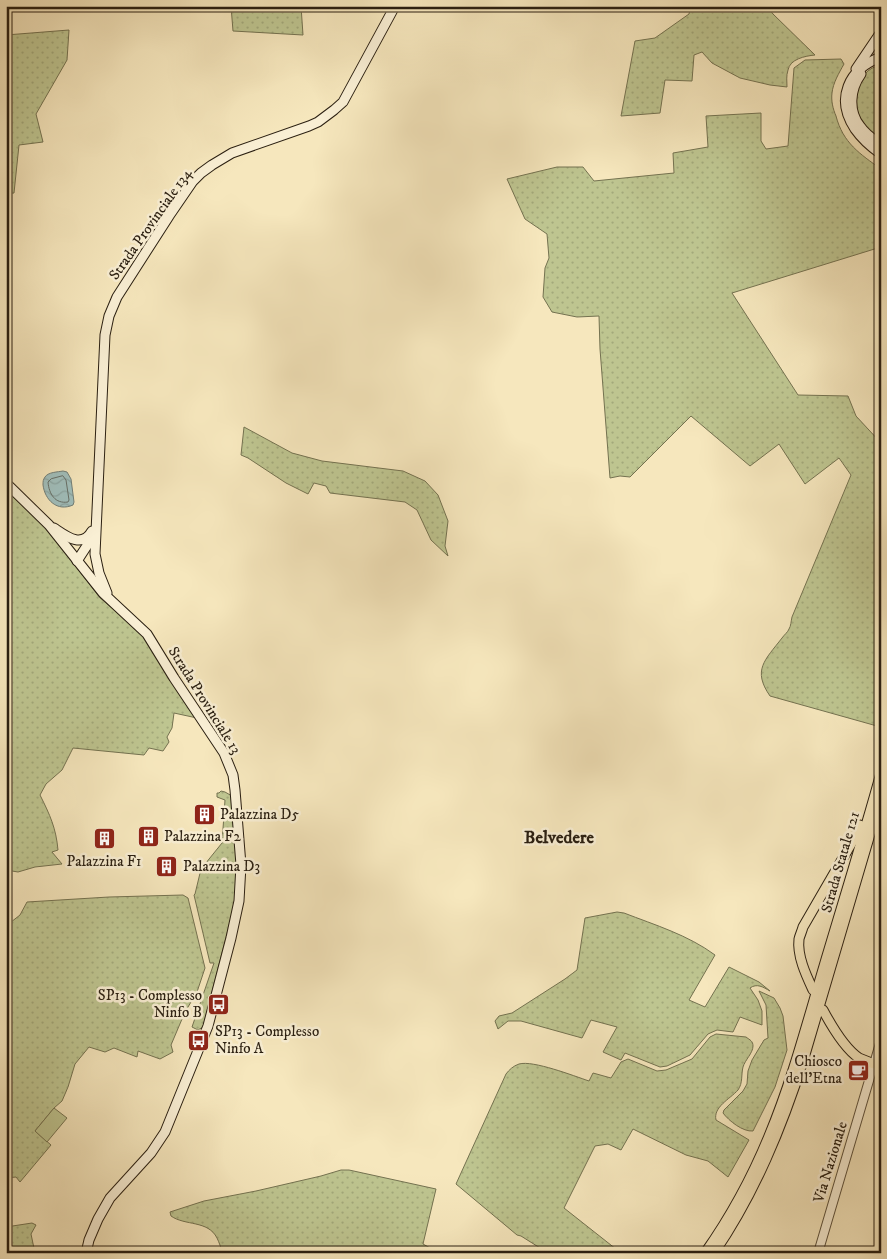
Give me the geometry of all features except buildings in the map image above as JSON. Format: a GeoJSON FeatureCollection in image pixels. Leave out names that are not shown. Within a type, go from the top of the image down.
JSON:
{"type":"FeatureCollection","features":[{"type":"Feature","properties":{"kind":"main road","name":"Strada Provinciale 134"},"geometry":{"type":"LineString","coordinates":[[98,495],[105,335],[109,316],[117,297],[169,216],[201,173],[232,153],[309,126],[325,117],[342,102],[396,6]]}},
{"type":"Feature","properties":{"kind":"main road"},"geometry":{"type":"LineString","coordinates":[[881,32],[859,62],[850,80],[845,98],[845,106],[850,121],[862,138],[881,154]]}},
{"type":"Feature","properties":{"kind":"main road"},"geometry":{"type":"LineString","coordinates":[[850,80],[867,63],[881,57]]}},
{"type":"Feature","properties":{"kind":"main road"},"geometry":{"type":"LineString","coordinates":[[881,62],[865,69],[856,81],[852,96],[852,111],[860,126],[871,138],[881,145]]}},
{"type":"Feature","properties":{"kind":"main road","name":"Strada Provinciale 13"},"geometry":{"type":"LineString","coordinates":[[6,482],[49,525],[111,601],[148,634],[174,678],[224,753],[233,774],[235,790],[241,865],[239,901],[208,1026],[165,1132],[151,1153],[110,1198],[98,1219],[86,1253]]}},
{"type":"Feature","properties":{"kind":"main road"},"geometry":{"type":"LineString","coordinates":[[77,561],[90,541],[98,495]]}},
{"type":"Feature","properties":{"kind":"main road"},"geometry":{"type":"LineString","coordinates":[[98,495],[95,554],[99,573],[111,601]]}},
{"type":"Feature","properties":{"kind":"main road"},"geometry":{"type":"LineString","coordinates":[[49,525],[76,540],[87,538],[93,529]]}},
{"type":"Feature","properties":{"kind":"main road"},"geometry":{"type":"LineString","coordinates":[[77,561],[89,558],[95,554]]}},
{"type":"Feature","properties":{"kind":"main road"},"geometry":{"type":"LineString","coordinates":[[813,990],[802,963],[799,939],[803,927],[858,832],[871,789],[880,775]]}},
{"type":"Feature","properties":{"kind":"main road","name":"Strada Statale 121"},"geometry":{"type":"LineString","coordinates":[[705,1253],[740,1196],[779,1112],[880,775]]}},
{"type":"Feature","properties":{"kind":"main road","name":"Strada Statale 121"},"geometry":{"type":"LineString","coordinates":[[714,1253],[753,1186],[775,1140],[804,1058],[881,797]]}},
{"type":"Feature","properties":{"kind":"main road"},"geometry":{"type":"LineString","coordinates":[[823,1010],[834,1031],[849,1048],[858,1057],[874,1064]]}},
{"type":"Feature","properties":{"kind":"street","name":"Via Nazionale"},"geometry":{"type":"LineString","coordinates":[[818,1253],[881,1040]]}},
{"type":"Feature","properties":{"kind":"green space"},"geometry":{"type":"Polygon","coordinates":[[[231,6],[301,6],[303,35],[233,31],[231,6]]]}},
{"type":"Feature","properties":{"kind":"green space"},"geometry":{"type":"Polygon","coordinates":[[[691,6],[767,6],[815,55],[803,57],[789,66],[787,87],[740,78],[712,63],[702,52],[694,55],[692,81],[665,80],[660,113],[621,116],[635,41],[655,38],[689,14],[691,6]]]}},
{"type":"Feature","properties":{"kind":"green space"},"geometry":{"type":"Polygon","coordinates":[[[69,30],[67,60],[36,114],[43,142],[19,145],[14,193],[6,194],[6,35],[69,30]]]}},
{"type":"Feature","properties":{"kind":"green space"},"geometry":{"type":"Polygon","coordinates":[[[841,59],[844,64],[836,78],[832,105],[843,134],[848,141],[859,153],[881,169],[881,247],[732,293],[798,395],[848,396],[856,416],[881,443],[881,725],[877,726],[770,696],[762,679],[761,672],[766,659],[790,628],[792,617],[851,475],[839,458],[805,484],[779,444],[750,466],[691,416],[630,477],[610,478],[599,316],[577,317],[552,312],[543,297],[545,268],[549,258],[547,234],[525,219],[507,179],[557,167],[583,167],[594,181],[674,173],[673,153],[708,147],[706,116],[761,113],[761,141],[766,149],[788,146],[794,68],[805,60],[841,59]]]}},
{"type":"Feature","properties":{"kind":"green space"},"geometry":{"type":"Polygon","coordinates":[[[881,65],[881,141],[864,125],[857,108],[856,99],[860,81],[865,74],[872,68],[881,65]]]}},
{"type":"Feature","properties":{"kind":"green space"},"geometry":{"type":"Polygon","coordinates":[[[244,427],[292,453],[322,461],[403,471],[425,481],[438,495],[448,521],[445,546],[448,556],[431,540],[417,510],[405,502],[330,493],[326,486],[314,483],[308,494],[286,483],[241,455],[244,427]]]}},
{"type":"Feature","properties":{"kind":"green space"},"geometry":{"type":"Polygon","coordinates":[[[12,495],[48,530],[100,598],[142,633],[197,718],[174,713],[172,728],[167,737],[169,742],[163,751],[149,748],[144,755],[73,748],[62,770],[46,784],[40,795],[50,815],[56,835],[58,850],[52,852],[62,864],[35,867],[18,872],[6,870],[6,569],[11,569],[8,504],[12,495]]]}},
{"type":"Feature","properties":{"kind":"green space"},"geometry":{"type":"Polygon","coordinates":[[[221,791],[232,796],[237,867],[235,902],[203,1027],[198,1030],[192,1027],[214,963],[210,963],[194,895],[201,869],[222,843],[225,800],[217,797],[217,793],[221,791]]]}},
{"type":"Feature","properties":{"kind":"green space"},"geometry":{"type":"Polygon","coordinates":[[[183,895],[188,898],[205,968],[197,992],[185,1012],[171,1045],[173,1052],[160,1059],[138,1051],[137,1057],[114,1048],[105,1052],[89,1047],[75,1064],[62,1101],[35,1131],[51,1145],[20,1182],[16,1177],[6,1178],[6,926],[20,915],[27,902],[183,895]]]}},
{"type":"Feature","properties":{"kind":"green space"},"geometry":{"type":"Polygon","coordinates":[[[617,912],[671,931],[715,955],[689,1000],[705,1007],[729,967],[759,982],[770,991],[758,986],[750,988],[758,1000],[762,1011],[762,1025],[740,1017],[733,1032],[717,1030],[708,1034],[690,1055],[667,1066],[660,1067],[625,1053],[621,1060],[603,1052],[617,1027],[591,1020],[582,1038],[521,1021],[508,1021],[498,1029],[495,1021],[499,1016],[512,1013],[577,970],[585,918],[617,912]]]}},
{"type":"Feature","properties":{"kind":"green space"},"geometry":{"type":"Polygon","coordinates":[[[759,991],[774,998],[780,1008],[783,1016],[787,1050],[775,1087],[753,1131],[749,1131],[736,1125],[723,1113],[743,1091],[747,1084],[748,1071],[752,1060],[764,1040],[768,1038],[766,1005],[759,991]]]}},
{"type":"Feature","properties":{"kind":"green space"},"geometry":{"type":"Polygon","coordinates":[[[716,1034],[746,1037],[753,1046],[743,1067],[740,1087],[720,1107],[716,1115],[716,1120],[749,1140],[728,1177],[708,1161],[686,1155],[633,1129],[621,1150],[608,1144],[595,1146],[564,1208],[621,1253],[548,1253],[517,1235],[456,1184],[506,1074],[515,1066],[525,1063],[534,1064],[589,1081],[593,1073],[611,1078],[621,1062],[628,1059],[657,1071],[666,1070],[692,1059],[710,1037],[716,1034]]]}},
{"type":"Feature","properties":{"kind":"green space"},"geometry":{"type":"Polygon","coordinates":[[[54,1108],[67,1118],[47,1142],[35,1131],[54,1108]]]}},
{"type":"Feature","properties":{"kind":"green space"},"geometry":{"type":"Polygon","coordinates":[[[341,1170],[349,1170],[436,1189],[423,1244],[439,1253],[223,1253],[217,1238],[208,1228],[171,1216],[170,1212],[204,1201],[256,1191],[341,1170]]]}},
{"type":"Feature","properties":{"kind":"green space"},"geometry":{"type":"Polygon","coordinates":[[[32,1223],[36,1225],[31,1234],[35,1253],[6,1253],[6,1227],[32,1223]]]}},
{"type":"Feature","properties":{"kind":"water"},"geometry":{"type":"Polygon","coordinates":[[[63,471],[67,472],[71,479],[74,502],[73,505],[67,507],[57,506],[49,500],[43,485],[46,475],[63,471]]]}},
{"type":"Feature","properties":{"kind":"place","name":"Palazzina D5"},"geometry":{"type":"Point","coordinates":[204,814]}},
{"type":"Feature","properties":{"kind":"place","name":"Palazzina F2"},"geometry":{"type":"Point","coordinates":[148,836]}},
{"type":"Feature","properties":{"kind":"place","name":"Palazzina F1"},"geometry":{"type":"Point","coordinates":[104,838]}},
{"type":"Feature","properties":{"kind":"place","name":"Palazzina D3"},"geometry":{"type":"Point","coordinates":[167,866]}},
{"type":"Feature","properties":{"kind":"place","name":"SP13 - Complesso Ninfo B"},"geometry":{"type":"Point","coordinates":[218,1004]}},
{"type":"Feature","properties":{"kind":"place","name":"SP13 - Complesso Ninfo A"},"geometry":{"type":"Point","coordinates":[199,1040]}},
{"type":"Feature","properties":{"kind":"place","name":"Chiosco dell'Etna"},"geometry":{"type":"Point","coordinates":[858,1070]}},
{"type":"Feature","properties":{"kind":"district","name":"Belvedere"},"geometry":{"type":"Point","coordinates":[559,837]}}]}
